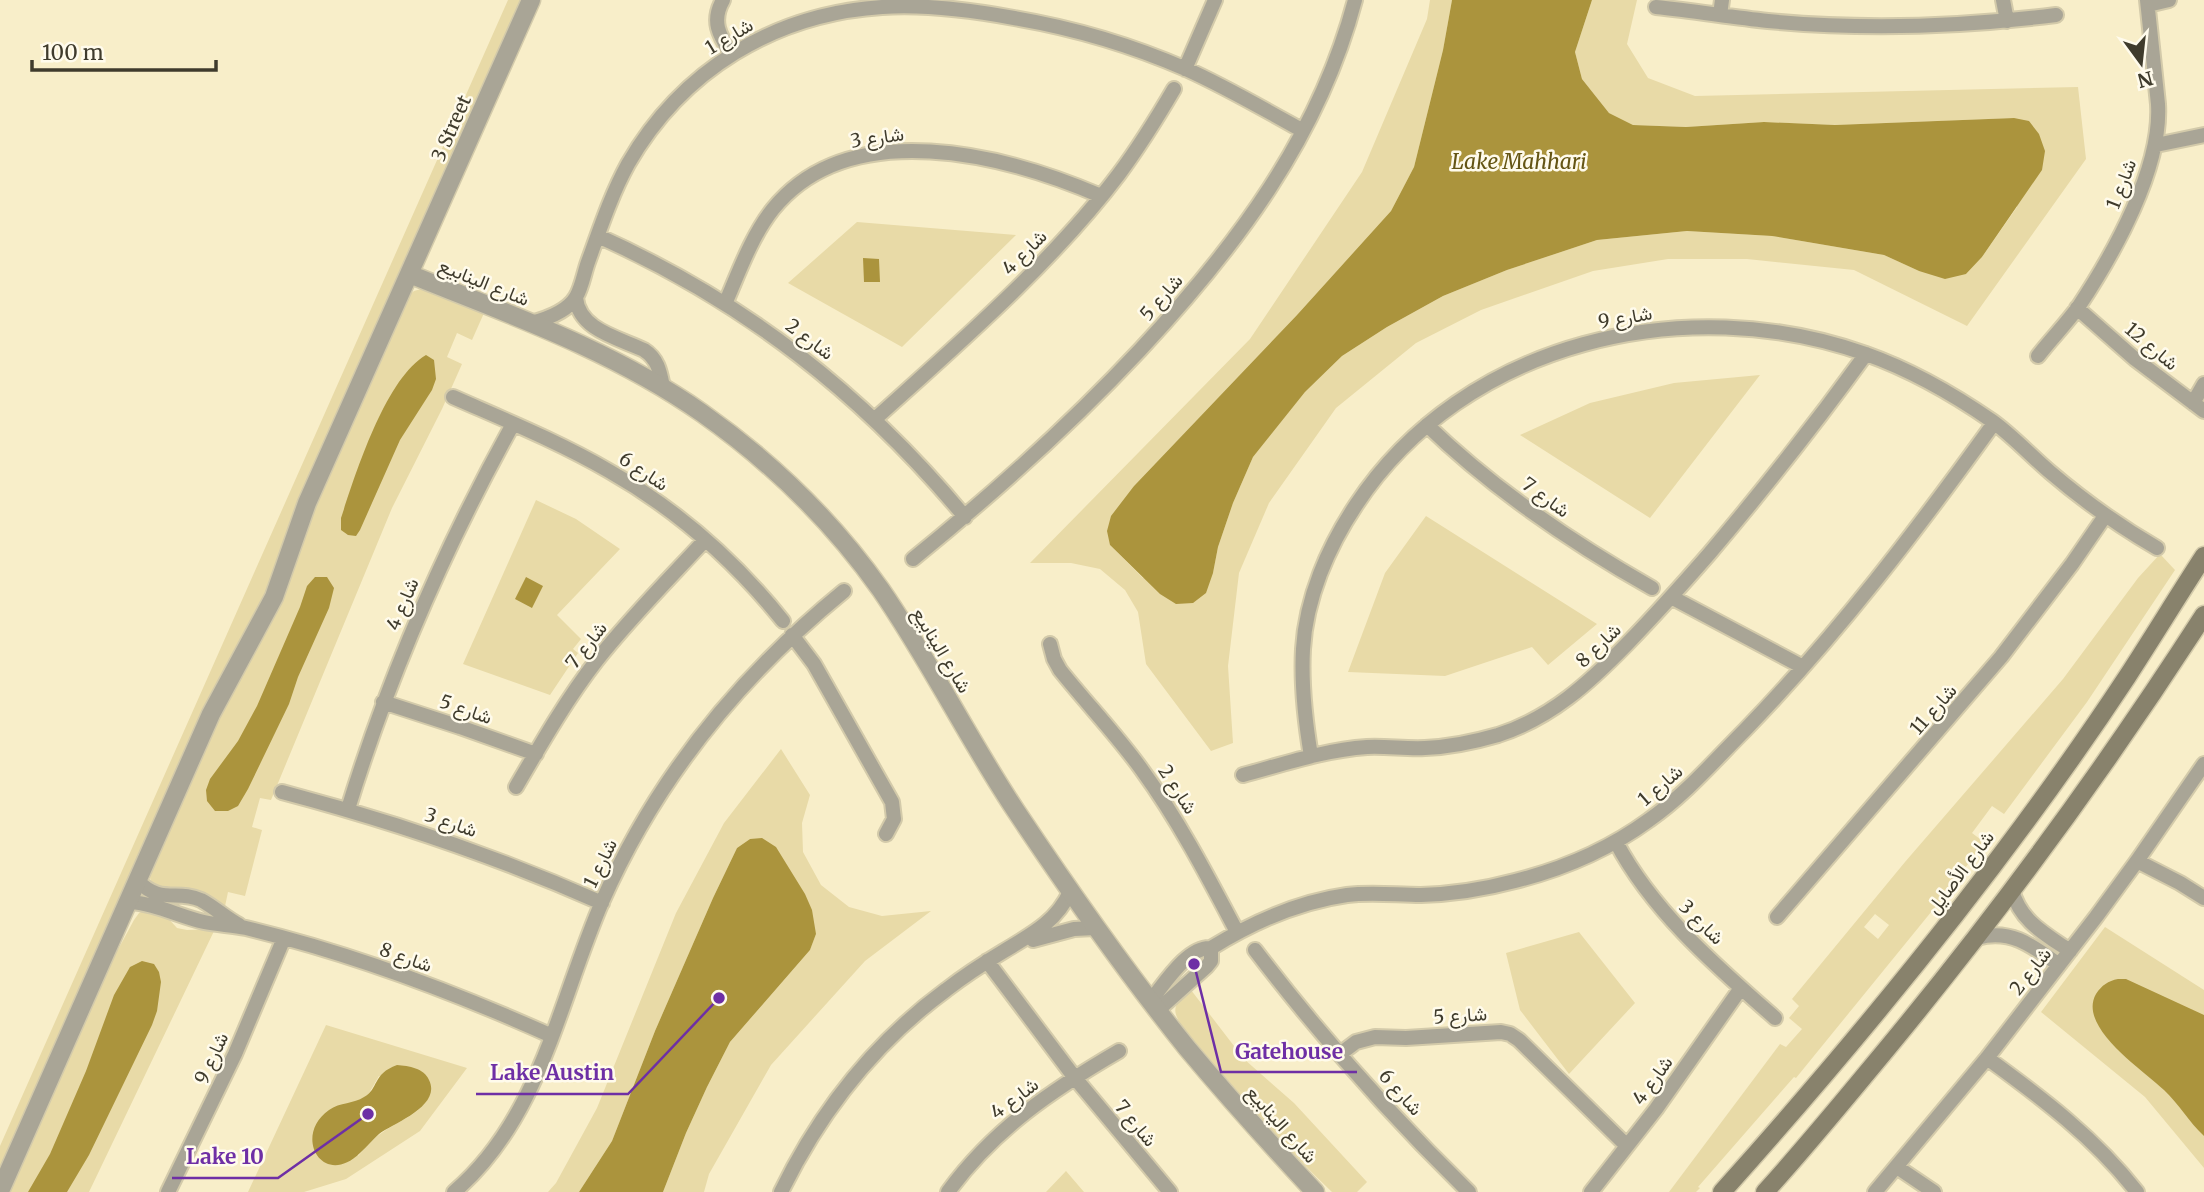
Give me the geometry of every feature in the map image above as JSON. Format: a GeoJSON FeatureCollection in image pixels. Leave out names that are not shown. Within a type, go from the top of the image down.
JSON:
{"type":"FeatureCollection","features":[{"type":"Feature","properties":{"kind":"main road","name":"شارع الأصايل"},"geometry":{"type":"LineString","coordinates":[[1722,1192],[1870,1020],[1975,888],[2119,688],[2204,556]]}},
{"type":"Feature","properties":{"kind":"main road"},"geometry":{"type":"LineString","coordinates":[[1765,1192],[1833,1114],[1977,938],[2110,757],[2204,615]]}},
{"type":"Feature","properties":{"kind":"street","name":"3 Street"},"geometry":{"type":"LineString","coordinates":[[0,1191],[211,714],[270,606],[307,503],[531,0]]}},
{"type":"Feature","properties":{"kind":"street"},"geometry":{"type":"LineString","coordinates":[[723,0],[718,9],[716,23],[731,54]]}},
{"type":"Feature","properties":{"kind":"street"},"geometry":{"type":"LineString","coordinates":[[1185,69],[1215,0]]}},
{"type":"Feature","properties":{"kind":"street","name":"شارع 5"},"geometry":{"type":"LineString","coordinates":[[914,559],[965,517],[1093,399],[1186,299],[1255,213],[1318,101],[1355,0]]}},
{"type":"Feature","properties":{"kind":"street"},"geometry":{"type":"LineString","coordinates":[[2003,0],[2007,21]]}},
{"type":"Feature","properties":{"kind":"street"},"geometry":{"type":"LineString","coordinates":[[2148,2],[2169,0]]}},
{"type":"Feature","properties":{"kind":"street","name":"شارع 1"},"geometry":{"type":"LineString","coordinates":[[2038,356],[2077,308],[2100,272],[2127,221],[2156,145],[2158,104],[2148,2]]}},
{"type":"Feature","properties":{"kind":"street","name":"شارع 1"},"geometry":{"type":"LineString","coordinates":[[576,298],[611,200],[628,165],[649,132],[696,80],[731,54],[780,29],[818,17],[850,10],[917,7],[1038,22],[1080,32],[1185,69],[1245,97],[1303,131]]}},
{"type":"Feature","properties":{"kind":"street"},"geometry":{"type":"LineString","coordinates":[[1657,7],[1721,7],[1768,21],[1872,26],[1946,25],[2056,15]]}},
{"type":"Feature","properties":{"kind":"street","name":"شارع 4"},"geometry":{"type":"LineString","coordinates":[[875,419],[1011,293],[1074,228],[1134,154],[1174,89]]}},
{"type":"Feature","properties":{"kind":"street"},"geometry":{"type":"LineString","coordinates":[[2156,145],[2204,135]]}},
{"type":"Feature","properties":{"kind":"street","name":"شارع 3"},"geometry":{"type":"LineString","coordinates":[[725,304],[754,238],[774,209],[797,185],[826,167],[856,156],[914,151],[987,160],[1031,170],[1101,196]]}},
{"type":"Feature","properties":{"kind":"street","name":"شارع 2"},"geometry":{"type":"LineString","coordinates":[[598,236],[725,304],[802,356],[875,419],[921,465],[965,517]]}},
{"type":"Feature","properties":{"kind":"street","name":"شارع الينابيع"},"geometry":{"type":"LineString","coordinates":[[409,274],[531,323],[663,387],[704,415],[781,478],[817,513],[880,589],[986,764],[1095,928],[1211,1076],[1315,1192]]}},
{"type":"Feature","properties":{"kind":"street"},"geometry":{"type":"LineString","coordinates":[[531,323],[551,317],[576,298],[579,313],[590,325],[645,350],[652,356],[659,368],[663,387]]}},
{"type":"Feature","properties":{"kind":"street","name":"شارع 12"},"geometry":{"type":"LineString","coordinates":[[2077,308],[2135,359],[2198,407]]}},
{"type":"Feature","properties":{"kind":"street","name":"شارع 9"},"geometry":{"type":"LineString","coordinates":[[1311,756],[1302,684],[1303,646],[1317,583],[1334,542],[1363,494],[1396,454],[1455,403],[1510,371],[1545,356],[1622,336],[1695,328],[1748,329],[1813,339],[1866,354],[1933,384],[1994,423],[2049,472],[2105,516],[2157,548]]}},
{"type":"Feature","properties":{"kind":"street","name":"شارع 8"},"geometry":{"type":"LineString","coordinates":[[1243,775],[1311,756],[1367,747],[1424,748],[1460,745],[1500,734],[1541,717],[1596,676],[1672,598],[1784,465],[1866,354]]}},
{"type":"Feature","properties":{"kind":"street"},"geometry":{"type":"LineString","coordinates":[[2198,407],[2204,384]]}},
{"type":"Feature","properties":{"kind":"street","name":"شارع 6"},"geometry":{"type":"LineString","coordinates":[[453,397],[562,446],[637,488],[705,540],[752,584],[783,621]]}},
{"type":"Feature","properties":{"kind":"street","name":"شارع 1"},"geometry":{"type":"LineString","coordinates":[[1155,1005],[1207,967],[1211,961],[1211,948],[1272,915],[1319,901],[1377,893],[1422,895],[1466,891],[1514,882],[1561,867],[1616,842],[1649,820],[1680,795],[1803,667],[1859,603],[1928,515],[1994,423]]}},
{"type":"Feature","properties":{"kind":"street","name":"شارع 4"},"geometry":{"type":"LineString","coordinates":[[348,809],[383,702],[411,630],[439,566],[513,424]]}},
{"type":"Feature","properties":{"kind":"street","name":"شارع 7"},"geometry":{"type":"LineString","coordinates":[[1427,425],[1478,472],[1524,506],[1608,563],[1652,588]]}},
{"type":"Feature","properties":{"kind":"street","name":"شارع 11"},"geometry":{"type":"LineString","coordinates":[[1777,917],[1986,676],[2073,564],[2105,516]]}},
{"type":"Feature","properties":{"kind":"street","name":"شارع 7"},"geometry":{"type":"LineString","coordinates":[[516,787],[569,699],[597,659],[705,540]]}},
{"type":"Feature","properties":{"kind":"street","name":"شارع 1"},"geometry":{"type":"LineString","coordinates":[[454,1192],[477,1170],[507,1131],[531,1087],[602,903],[640,826],[695,744],[742,686],[792,635],[844,591]]}},
{"type":"Feature","properties":{"kind":"street"},"geometry":{"type":"LineString","coordinates":[[1672,598],[1803,667]]}},
{"type":"Feature","properties":{"kind":"street"},"geometry":{"type":"LineString","coordinates":[[792,635],[814,664],[892,802],[894,819],[886,834]]}},
{"type":"Feature","properties":{"kind":"street","name":"شارع 2"},"geometry":{"type":"LineString","coordinates":[[1050,644],[1060,670],[1118,738],[1171,813],[1237,932]]}},
{"type":"Feature","properties":{"kind":"street","name":"شارع 5"},"geometry":{"type":"LineString","coordinates":[[383,702],[536,754]]}},
{"type":"Feature","properties":{"kind":"street","name":"شارع 2"},"geometry":{"type":"LineString","coordinates":[[1875,1192],[1987,1058],[2070,951],[2204,764]]}},
{"type":"Feature","properties":{"kind":"street","name":"شارع 3"},"geometry":{"type":"LineString","coordinates":[[282,792],[348,809],[438,838],[502,861],[602,903]]}},
{"type":"Feature","properties":{"kind":"street","name":"شارع 3"},"geometry":{"type":"LineString","coordinates":[[1616,842],[1628,864],[1657,904],[1775,1018]]}},
{"type":"Feature","properties":{"kind":"street"},"geometry":{"type":"LineString","coordinates":[[2137,861],[2204,898]]}},
{"type":"Feature","properties":{"kind":"street","name":"شارع 8"},"geometry":{"type":"LineString","coordinates":[[138,881],[160,895],[202,901],[243,928]]}},
{"type":"Feature","properties":{"kind":"street"},"geometry":{"type":"LineString","coordinates":[[2012,890],[2018,907],[2028,921],[2070,951]]}},
{"type":"Feature","properties":{"kind":"street"},"geometry":{"type":"LineString","coordinates":[[781,1192],[812,1135],[851,1079],[911,1018],[944,990],[1051,921],[1060,911],[1070,891]]}},
{"type":"Feature","properties":{"kind":"street"},"geometry":{"type":"LineString","coordinates":[[181,896],[175,906],[175,913],[178,920],[191,928],[205,922],[211,907]]}},
{"type":"Feature","properties":{"kind":"street"},"geometry":{"type":"LineString","coordinates":[[128,902],[149,904],[175,913]]}},
{"type":"Feature","properties":{"kind":"street","name":"شارع 2"},"geometry":{"type":"LineString","coordinates":[[2015,938],[2028,921]]}},
{"type":"Feature","properties":{"kind":"street","name":"شارع 8"},"geometry":{"type":"LineString","coordinates":[[205,922],[284,938],[429,985],[552,1036]]}},
{"type":"Feature","properties":{"kind":"street"},"geometry":{"type":"LineString","coordinates":[[1012,947],[1060,932],[1095,928]]}},
{"type":"Feature","properties":{"kind":"street"},"geometry":{"type":"LineString","coordinates":[[1977,938],[1996,934],[2015,938],[2023,948],[2056,968]]}},
{"type":"Feature","properties":{"kind":"street","name":"شارع 9"},"geometry":{"type":"LineString","coordinates":[[168,1192],[235,1054],[284,938]]}},
{"type":"Feature","properties":{"kind":"street","name":"شارع 6"},"geometry":{"type":"LineString","coordinates":[[1255,950],[1340,1054],[1469,1192]]}},
{"type":"Feature","properties":{"kind":"street"},"geometry":{"type":"LineString","coordinates":[[988,961],[1074,1078]]}},
{"type":"Feature","properties":{"kind":"street","name":"شارع 4"},"geometry":{"type":"LineString","coordinates":[[1591,1192],[1683,1072],[1741,988]]}},
{"type":"Feature","properties":{"kind":"street","name":"شارع 5"},"geometry":{"type":"LineString","coordinates":[[1340,1054],[1356,1042],[1375,1037],[1406,1038],[1501,1032],[1510,1034],[1627,1146]]}},
{"type":"Feature","properties":{"kind":"street","name":"شارع 4"},"geometry":{"type":"LineString","coordinates":[[948,1192],[972,1162],[1020,1115],[1074,1078],[1119,1052]]}},
{"type":"Feature","properties":{"kind":"street"},"geometry":{"type":"LineString","coordinates":[[1987,1058],[2066,1118],[2100,1149],[2137,1192]]}},
{"type":"Feature","properties":{"kind":"street","name":"شارع 7"},"geometry":{"type":"LineString","coordinates":[[1074,1078],[1170,1192]]}},
{"type":"Feature","properties":{"kind":"street"},"geometry":{"type":"LineString","coordinates":[[1897,1167],[1934,1192]]}},
{"type":"Feature","properties":{"kind":"shaded area"},"geometry":{"type":"Polygon","coordinates":[[[508,0],[531,0],[0,1191],[0,1146],[508,0]]]}},
{"type":"Feature","properties":{"kind":"shaded area"},"geometry":{"type":"Polygon","coordinates":[[[1430,0],[1452,0],[1443,50],[1414,167],[1391,211],[1297,315],[1134,486],[1110,545],[1143,578],[1213,573],[1218,547],[1233,503],[1253,457],[1305,392],[1342,356],[1443,296],[1507,270],[1597,240],[1687,231],[1772,236],[1884,255],[1919,271],[1966,274],[1982,257],[2017,207],[2014,118],[1835,125],[1764,122],[1686,127],[1633,125],[1609,113],[1582,79],[1575,52],[1592,0],[1637,0],[1627,44],[1648,78],[1695,96],[2078,87],[2086,159],[1967,326],[1854,270],[1747,259],[1668,259],[1593,271],[1481,310],[1416,343],[1336,408],[1269,503],[1239,573],[1228,666],[1233,743],[1211,751],[1146,664],[1138,612],[1125,590],[1100,569],[1071,563],[1030,563],[1250,339],[1362,172],[1427,19],[1430,0]]]}},
{"type":"Feature","properties":{"kind":"shaded area"},"geometry":{"type":"Polygon","coordinates":[[[857,222],[1016,235],[902,347],[788,283],[857,222]]]}},
{"type":"Feature","properties":{"kind":"shaded area"},"geometry":{"type":"Polygon","coordinates":[[[421,289],[427,289],[484,313],[472,340],[457,333],[447,357],[462,364],[392,508],[271,800],[260,798],[252,827],[262,830],[245,896],[228,892],[224,911],[157,890],[149,874],[218,716],[269,627],[307,521],[407,297],[421,289]]]}},
{"type":"Feature","properties":{"kind":"shaded area"},"geometry":{"type":"Polygon","coordinates":[[[1760,375],[1650,518],[1520,435],[1590,403],[1674,383],[1760,375]]]}},
{"type":"Feature","properties":{"kind":"shaded area"},"geometry":{"type":"Polygon","coordinates":[[[536,500],[576,519],[620,549],[557,615],[581,639],[573,649],[578,653],[550,695],[463,664],[536,500]]]}},
{"type":"Feature","properties":{"kind":"shaded area"},"geometry":{"type":"Polygon","coordinates":[[[1426,516],[1597,624],[1548,665],[1532,647],[1445,676],[1348,672],[1385,573],[1426,516]]]}},
{"type":"Feature","properties":{"kind":"shaded area"},"geometry":{"type":"Polygon","coordinates":[[[2160,554],[2175,570],[2087,702],[2004,814],[1992,806],[1972,833],[1984,842],[1949,890],[1796,1078],[1794,1077],[1698,1187],[1700,1188],[1696,1192],[1669,1192],[1780,1044],[1786,1047],[1802,1029],[1789,1018],[1799,1006],[1792,999],[1905,862],[2063,679],[2138,578],[2160,554]],[[1875,914],[1864,927],[1878,939],[1889,925],[1875,914]]]}},
{"type":"Feature","properties":{"kind":"shaded area"},"geometry":{"type":"Polygon","coordinates":[[[781,749],[810,795],[802,823],[803,852],[821,885],[849,907],[882,916],[931,911],[865,961],[771,1065],[709,1174],[704,1192],[663,1192],[686,1133],[730,1042],[810,950],[816,934],[750,839],[737,848],[655,1031],[612,1141],[579,1192],[548,1192],[556,1183],[597,1108],[676,913],[724,823],[781,749]]]}},
{"type":"Feature","properties":{"kind":"shaded area"},"geometry":{"type":"Polygon","coordinates":[[[147,909],[167,917],[177,928],[215,929],[89,1192],[8,1192],[96,990],[134,920],[139,913],[147,909]]]}},
{"type":"Feature","properties":{"kind":"shaded area"},"geometry":{"type":"Polygon","coordinates":[[[2105,927],[2204,990],[2204,1168],[2145,1097],[2041,1012],[2105,927]]]}},
{"type":"Feature","properties":{"kind":"shaded area"},"geometry":{"type":"Polygon","coordinates":[[[1579,932],[1635,1003],[1569,1074],[1520,1010],[1506,953],[1579,932]]]}},
{"type":"Feature","properties":{"kind":"shaded area"},"geometry":{"type":"Polygon","coordinates":[[[1191,990],[1244,1059],[1294,1103],[1367,1182],[1357,1192],[1332,1192],[1274,1133],[1183,1028],[1175,1011],[1181,999],[1191,990]]]}},
{"type":"Feature","properties":{"kind":"shaded area"},"geometry":{"type":"Polygon","coordinates":[[[326,1025],[467,1068],[420,1131],[346,1179],[304,1192],[248,1192],[326,1025]],[[379,1076],[368,1095],[362,1099],[358,1156],[379,1134],[417,1111],[431,1092],[379,1076]]]}},
{"type":"Feature","properties":{"kind":"shaded area"},"geometry":{"type":"Polygon","coordinates":[[[1066,1171],[1084,1192],[1046,1192],[1066,1171]]]}},
{"type":"Feature","properties":{"kind":"water","name":"Lake Mahhari"},"geometry":{"type":"Polygon","coordinates":[[[1452,0],[1592,0],[1575,52],[1582,79],[1609,113],[1633,125],[1686,127],[1764,122],[1835,125],[2014,118],[2029,121],[2039,134],[2045,151],[2042,170],[1982,257],[1966,274],[1945,279],[1884,255],[1772,236],[1687,231],[1597,240],[1507,270],[1443,296],[1342,356],[1305,392],[1253,457],[1233,503],[1206,593],[1193,603],[1176,604],[1160,594],[1110,545],[1107,531],[1111,516],[1134,486],[1297,315],[1391,211],[1414,167],[1443,50],[1452,0]]]}},
{"type":"Feature","properties":{"kind":"water"},"geometry":{"type":"Polygon","coordinates":[[[863,258],[879,259],[880,282],[864,282],[863,258]]]}},
{"type":"Feature","properties":{"kind":"water"},"geometry":{"type":"Polygon","coordinates":[[[426,355],[434,360],[436,379],[432,390],[400,440],[360,530],[356,536],[348,535],[341,530],[341,518],[374,429],[398,384],[411,367],[426,355]]]}},
{"type":"Feature","properties":{"kind":"water"},"geometry":{"type":"Polygon","coordinates":[[[315,577],[327,577],[334,588],[329,608],[289,704],[238,806],[228,811],[215,811],[207,801],[206,790],[210,779],[238,741],[257,706],[307,586],[315,577]]]}},
{"type":"Feature","properties":{"kind":"water"},"geometry":{"type":"Polygon","coordinates":[[[526,577],[543,586],[532,608],[515,599],[526,577]]]}},
{"type":"Feature","properties":{"kind":"water"},"geometry":{"type":"Polygon","coordinates":[[[762,838],[776,847],[812,910],[816,934],[810,950],[730,1042],[686,1133],[663,1192],[579,1192],[612,1141],[655,1031],[737,848],[750,839],[762,838]]]}},
{"type":"Feature","properties":{"kind":"water"},"geometry":{"type":"Polygon","coordinates":[[[142,961],[154,964],[159,972],[161,982],[157,1011],[89,1155],[67,1192],[28,1192],[50,1154],[86,1071],[114,995],[130,967],[142,961]]]}},
{"type":"Feature","properties":{"kind":"water"},"geometry":{"type":"Polygon","coordinates":[[[2126,979],[2204,1015],[2204,1136],[2164,1090],[2115,1047],[2096,1020],[2093,1007],[2096,994],[2106,984],[2126,979]]]}},
{"type":"Feature","properties":{"kind":"water"},"geometry":{"type":"Polygon","coordinates":[[[397,1065],[420,1070],[427,1076],[431,1089],[423,1106],[379,1134],[347,1163],[334,1165],[324,1162],[313,1145],[313,1133],[318,1121],[333,1107],[369,1094],[383,1073],[397,1065]]]}},
{"type":"Feature","properties":{"kind":"place","name":"Gatehouse"},"geometry":{"type":"Point","coordinates":[1194,964]}},
{"type":"Feature","properties":{"kind":"place","name":"Lake Austin"},"geometry":{"type":"Point","coordinates":[719,998]}},
{"type":"Feature","properties":{"kind":"place","name":"Lake 10"},"geometry":{"type":"Point","coordinates":[368,1114]}}]}
